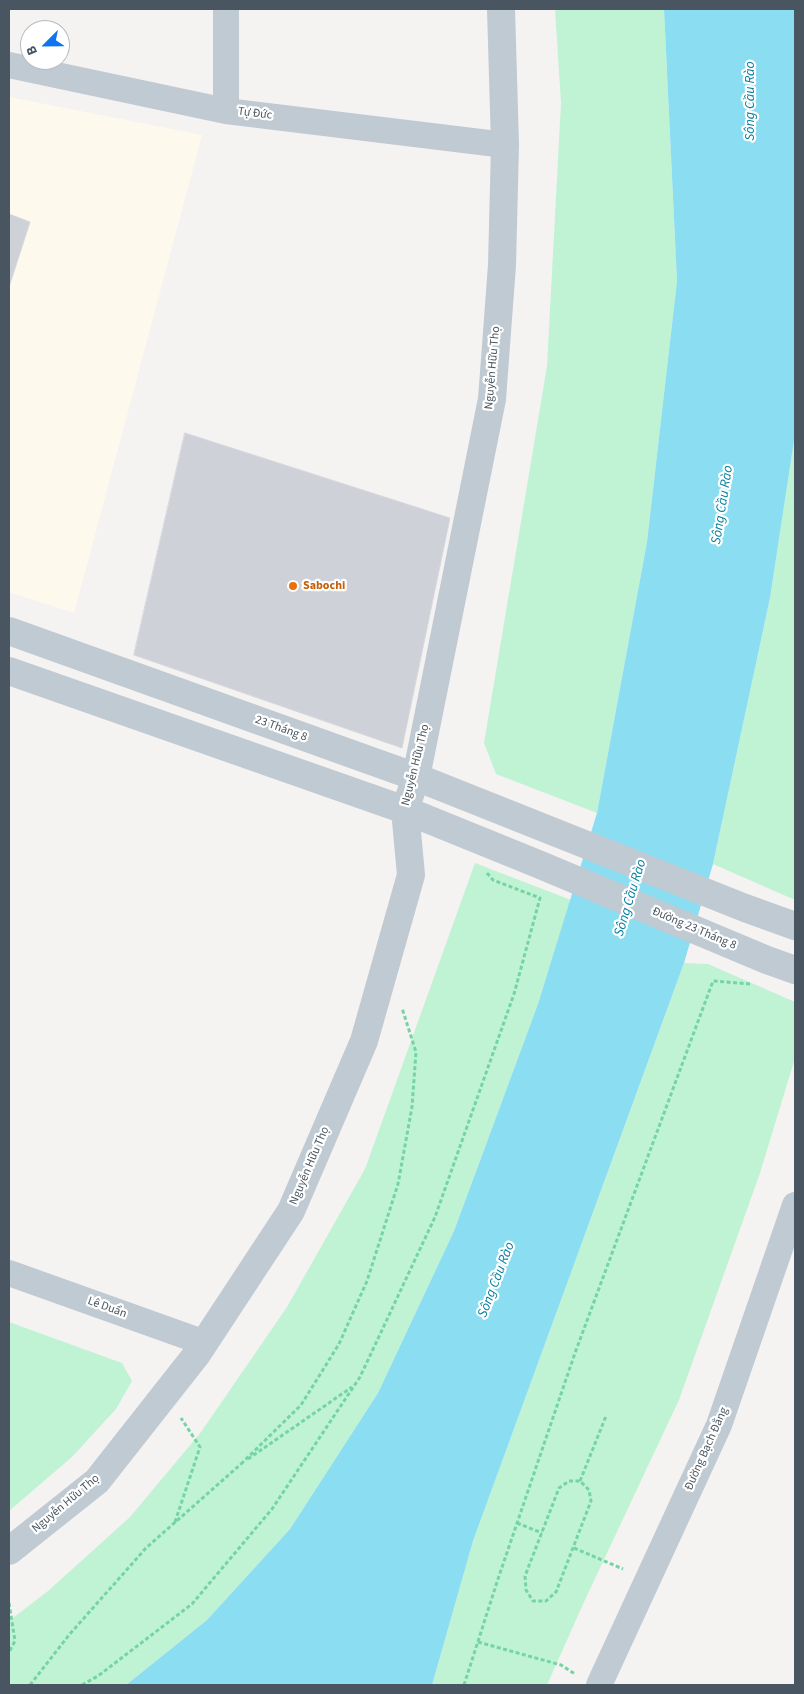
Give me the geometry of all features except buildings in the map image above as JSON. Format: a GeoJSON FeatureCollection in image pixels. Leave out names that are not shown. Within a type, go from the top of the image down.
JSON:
{"type":"FeatureCollection","features":[{"type":"Feature","properties":{"kind":"street"},"geometry":{"type":"LineString","coordinates":[[226,9],[226,111]]}},
{"type":"Feature","properties":{"kind":"street","name":"Nguyễn Hữu Thọ"},"geometry":{"type":"LineString","coordinates":[[9,1551],[97,1481],[205,1343],[291,1211],[364,1041],[411,875],[405,810],[416,777],[492,399],[502,265],[505,145],[501,9]]}},
{"type":"Feature","properties":{"kind":"street","name":"Tự Đức"},"geometry":{"type":"LineString","coordinates":[[9,65],[226,111],[505,145]]}},
{"type":"Feature","properties":{"kind":"street","name":"23 Tháng 8"},"geometry":{"type":"LineString","coordinates":[[9,631],[416,777],[745,908],[795,926]]}},
{"type":"Feature","properties":{"kind":"street"},"geometry":{"type":"LineString","coordinates":[[9,671],[405,810]]}},
{"type":"Feature","properties":{"kind":"street","name":"Đường 23 Tháng 8"},"geometry":{"type":"LineString","coordinates":[[405,810],[795,970]]}},
{"type":"Feature","properties":{"kind":"street","name":"Đường Bạch Đằng"},"geometry":{"type":"LineString","coordinates":[[588,1680],[648,1580],[719,1425],[795,1206]]}},
{"type":"Feature","properties":{"kind":"street","name":"Lê Duẩn"},"geometry":{"type":"LineString","coordinates":[[9,1273],[205,1343]]}},
{"type":"Feature","properties":{"kind":"path"},"geometry":{"type":"LineString","coordinates":[[82,1685],[98,1676],[192,1604],[272,1510],[360,1377],[435,1217],[514,994],[540,898],[492,880],[480,866]]}},
{"type":"Feature","properties":{"kind":"path"},"geometry":{"type":"LineString","coordinates":[[30,1685],[69,1635],[139,1555],[241,1464],[301,1406],[339,1344],[367,1281],[398,1184],[412,1107],[416,1052],[404,1013],[383,973]]}},
{"type":"Feature","properties":{"kind":"path"},"geometry":{"type":"LineString","coordinates":[[464,1685],[575,1353],[713,981],[758,984]]}},
{"type":"Feature","properties":{"kind":"path"},"geometry":{"type":"LineString","coordinates":[[241,1464],[354,1385]]}},
{"type":"Feature","properties":{"kind":"path"},"geometry":{"type":"LineString","coordinates":[[166,1394],[200,1447],[175,1523]]}},
{"type":"Feature","properties":{"kind":"path"},"geometry":{"type":"LineString","coordinates":[[580,1481],[606,1416]]}},
{"type":"Feature","properties":{"kind":"path"},"geometry":{"type":"LineString","coordinates":[[569,1481],[580,1481],[589,1490],[592,1501],[574,1548],[556,1592],[546,1601],[533,1601],[526,1590],[525,1576],[559,1488],[569,1481]]}},
{"type":"Feature","properties":{"kind":"path"},"geometry":{"type":"LineString","coordinates":[[517,1524],[542,1533]]}},
{"type":"Feature","properties":{"kind":"path"},"geometry":{"type":"LineString","coordinates":[[574,1548],[648,1580]]}},
{"type":"Feature","properties":{"kind":"path"},"geometry":{"type":"LineString","coordinates":[[9,1603],[15,1640],[9,1652]]}},
{"type":"Feature","properties":{"kind":"path"},"geometry":{"type":"LineString","coordinates":[[478,1642],[561,1665],[588,1680]]}},
{"type":"Feature","properties":{"kind":"shaded area"},"geometry":{"type":"Polygon","coordinates":[[[9,97],[202,135],[74,613],[9,592],[9,97]]]}},
{"type":"Feature","properties":{"kind":"green space"},"geometry":{"type":"Polygon","coordinates":[[[555,9],[664,9],[677,281],[647,542],[597,813],[496,774],[484,743],[547,366],[561,103],[555,9]]]}},
{"type":"Feature","properties":{"kind":"green space"},"geometry":{"type":"Polygon","coordinates":[[[795,434],[795,900],[713,864],[770,598],[795,434]]]}},
{"type":"Feature","properties":{"kind":"green space"},"geometry":{"type":"Polygon","coordinates":[[[475,863],[571,900],[538,1004],[454,1231],[378,1393],[290,1529],[207,1620],[126,1685],[9,1685],[9,1621],[48,1591],[130,1517],[201,1432],[287,1307],[365,1169],[475,863]]]}},
{"type":"Feature","properties":{"kind":"green space"},"geometry":{"type":"Polygon","coordinates":[[[684,963],[708,964],[795,1002],[795,1058],[760,1173],[679,1400],[547,1685],[432,1685],[473,1541],[684,963]]]}},
{"type":"Feature","properties":{"kind":"green space"},"geometry":{"type":"Polygon","coordinates":[[[9,1322],[122,1363],[132,1381],[116,1409],[72,1457],[9,1511],[9,1322]]]}},
{"type":"Feature","properties":{"kind":"water","name":"Sông Cầu Rào"},"geometry":{"type":"Polygon","coordinates":[[[664,9],[795,9],[795,434],[770,598],[713,864],[684,963],[473,1541],[432,1685],[126,1685],[207,1620],[290,1529],[378,1393],[454,1231],[538,1004],[597,813],[647,542],[677,281],[664,9]]]}},
{"type":"Feature","properties":{"kind":"place","name":"Sabochi"},"geometry":{"type":"Point","coordinates":[293,586]}}]}
